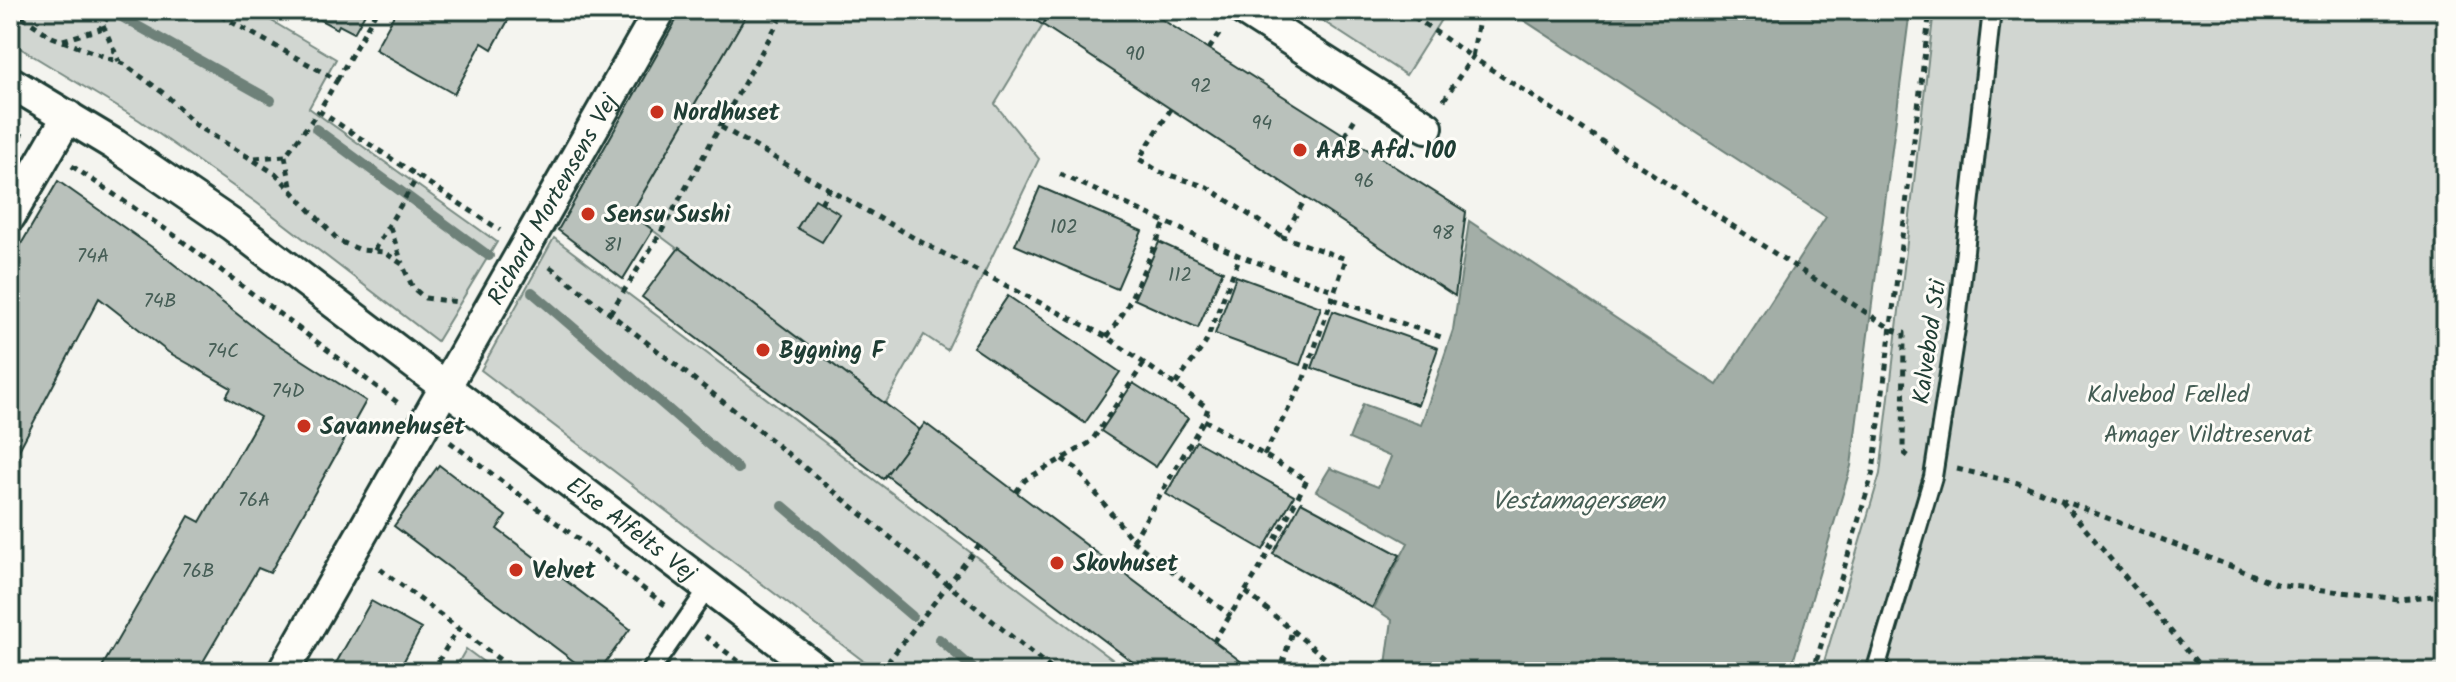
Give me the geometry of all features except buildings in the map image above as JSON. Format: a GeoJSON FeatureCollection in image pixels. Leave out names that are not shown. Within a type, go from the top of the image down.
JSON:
{"type":"FeatureCollection","features":[{"type":"Feature","properties":{"kind":"street","name":"Richard Mortensens Vej"},"geometry":{"type":"LineString","coordinates":[[444,386],[526,249],[660,10]]}},
{"type":"Feature","properties":{"kind":"street"},"geometry":{"type":"LineString","coordinates":[[1244,10],[1427,127]]}},
{"type":"Feature","properties":{"kind":"street","name":"Else Alfelts Vej"},"geometry":{"type":"LineString","coordinates":[[10,82],[196,199],[820,672]]}},
{"type":"Feature","properties":{"kind":"street"},"geometry":{"type":"LineString","coordinates":[[10,216],[68,116]]}},
{"type":"Feature","properties":{"kind":"street"},"geometry":{"type":"LineString","coordinates":[[283,672],[444,386]]}},
{"type":"Feature","properties":{"kind":"lane","name":"Kalvebod Sti"},"geometry":{"type":"LineString","coordinates":[[1875,672],[1934,470],[1957,322],[1992,10]]}},
{"type":"Feature","properties":{"kind":"lane"},"geometry":{"type":"LineString","coordinates":[[650,672],[708,588]]}},
{"type":"Feature","properties":{"kind":"path"},"geometry":{"type":"LineString","coordinates":[[12,10],[35,28],[119,62],[166,95],[196,125],[252,158],[291,187],[339,241],[349,247],[384,252],[402,264]]}},
{"type":"Feature","properties":{"kind":"path"},"geometry":{"type":"LineString","coordinates":[[210,10],[337,80]]}},
{"type":"Feature","properties":{"kind":"path"},"geometry":{"type":"LineString","coordinates":[[291,187],[285,156],[319,111],[377,10]]}},
{"type":"Feature","properties":{"kind":"path"},"geometry":{"type":"LineString","coordinates":[[610,313],[721,127],[785,10]]}},
{"type":"Feature","properties":{"kind":"path"},"geometry":{"type":"LineString","coordinates":[[1404,10],[1788,263],[1893,330],[1904,333],[1903,452],[1934,470],[2018,483],[2276,584],[2398,599],[2446,595]]}},
{"type":"Feature","properties":{"kind":"path"},"geometry":{"type":"LineString","coordinates":[[1427,127],[1472,57],[1481,10]]}},
{"type":"Feature","properties":{"kind":"path"},"geometry":{"type":"LineString","coordinates":[[1813,672],[1873,472],[1893,330],[1930,10]]}},
{"type":"Feature","properties":{"kind":"path"},"geometry":{"type":"LineString","coordinates":[[62,41],[84,36],[103,25],[110,12]]}},
{"type":"Feature","properties":{"kind":"path"},"geometry":{"type":"LineString","coordinates":[[103,25],[119,62]]}},
{"type":"Feature","properties":{"kind":"path"},"geometry":{"type":"LineString","coordinates":[[1171,109],[1139,159],[1160,172],[1207,187],[1283,237],[1346,259],[1303,381],[1264,455]]}},
{"type":"Feature","properties":{"kind":"path"},"geometry":{"type":"LineString","coordinates":[[319,111],[416,179],[526,249],[610,313],[1055,672]]}},
{"type":"Feature","properties":{"kind":"path"},"geometry":{"type":"LineString","coordinates":[[721,127],[921,242],[1107,337],[1208,408],[1204,420],[1133,541]]}},
{"type":"Feature","properties":{"kind":"path"},"geometry":{"type":"LineString","coordinates":[[10,128],[174,235],[753,672]]}},
{"type":"Feature","properties":{"kind":"path"},"geometry":{"type":"LineString","coordinates":[[252,158],[285,156]]}},
{"type":"Feature","properties":{"kind":"path"},"geometry":{"type":"LineString","coordinates":[[1060,174],[1240,256],[1335,291]]}},
{"type":"Feature","properties":{"kind":"path"},"geometry":{"type":"LineString","coordinates":[[373,251],[416,179]]}},
{"type":"Feature","properties":{"kind":"path"},"geometry":{"type":"LineString","coordinates":[[821,203],[830,188]]}},
{"type":"Feature","properties":{"kind":"path"},"geometry":{"type":"LineString","coordinates":[[1283,237],[1306,198]]}},
{"type":"Feature","properties":{"kind":"path"},"geometry":{"type":"LineString","coordinates":[[1107,337],[1126,309],[1166,221]]}},
{"type":"Feature","properties":{"kind":"path"},"geometry":{"type":"LineString","coordinates":[[389,227],[402,264],[419,294],[461,303]]}},
{"type":"Feature","properties":{"kind":"path"},"geometry":{"type":"LineString","coordinates":[[1176,384],[1205,344],[1240,256]]}},
{"type":"Feature","properties":{"kind":"path"},"geometry":{"type":"LineString","coordinates":[[1333,299],[1441,337]]}},
{"type":"Feature","properties":{"kind":"path"},"geometry":{"type":"LineString","coordinates":[[1016,492],[1025,480],[1091,442],[1145,362]]}},
{"type":"Feature","properties":{"kind":"path"},"geometry":{"type":"LineString","coordinates":[[1204,420],[1307,480],[1246,592],[1214,641]]}},
{"type":"Feature","properties":{"kind":"path"},"geometry":{"type":"LineString","coordinates":[[1062,459],[1076,468],[1133,541],[1231,616]]}},
{"type":"Feature","properties":{"kind":"path"},"geometry":{"type":"LineString","coordinates":[[2061,500],[2205,672]]}},
{"type":"Feature","properties":{"kind":"path"},"geometry":{"type":"LineString","coordinates":[[880,672],[979,545]]}},
{"type":"Feature","properties":{"kind":"path"},"geometry":{"type":"LineString","coordinates":[[354,549],[516,672]]}},
{"type":"Feature","properties":{"kind":"path"},"geometry":{"type":"LineString","coordinates":[[1246,592],[1342,672]]}},
{"type":"Feature","properties":{"kind":"path"},"geometry":{"type":"LineString","coordinates":[[432,672],[458,628]]}},
{"type":"Feature","properties":{"kind":"path"},"geometry":{"type":"LineString","coordinates":[[1283,663],[1292,631]]}},
{"type":"Feature","properties":{"kind":"green space"},"geometry":{"type":"Polygon","coordinates":[[[10,10],[253,10],[336,59],[309,108],[497,242],[437,341],[257,203],[139,120],[10,42],[10,10]]]}},
{"type":"Feature","properties":{"kind":"green space"},"geometry":{"type":"Polygon","coordinates":[[[749,10],[1020,10],[1043,25],[995,104],[1039,159],[947,350],[924,335],[885,404],[631,214],[749,10]]]}},
{"type":"Feature","properties":{"kind":"green space"},"geometry":{"type":"Polygon","coordinates":[[[1306,10],[1447,10],[1406,75],[1306,10]]]}},
{"type":"Feature","properties":{"kind":"green space","name":"Kalvebod Fælled"},"geometry":{"type":"Polygon","coordinates":[[[1934,10],[2446,10],[2446,672],[1821,672],[1880,474],[1934,10]]]}},
{"type":"Feature","properties":{"kind":"green space"},"geometry":{"type":"Polygon","coordinates":[[[554,238],[1129,672],[878,672],[481,370],[554,238]]]}},
{"type":"Feature","properties":{"kind":"green space"},"geometry":{"type":"Polygon","coordinates":[[[466,649],[497,672],[453,672],[466,649]]]}},
{"type":"Feature","properties":{"kind":"water","name":"Vestamagersøen"},"geometry":{"type":"Polygon","coordinates":[[[1508,10],[1910,10],[1851,466],[1790,672],[1385,672],[1392,620],[1374,608],[1408,543],[1316,491],[1330,468],[1378,487],[1391,457],[1349,439],[1363,404],[1421,425],[1453,330],[1469,221],[1717,385],[1826,217],[1508,10]]]}},
{"type":"Feature","properties":{"kind":"waterway"},"geometry":{"type":"LineString","coordinates":[[109,10],[271,100]]}},
{"type":"Feature","properties":{"kind":"waterway"},"geometry":{"type":"LineString","coordinates":[[316,129],[489,256]]}},
{"type":"Feature","properties":{"kind":"waterway"},"geometry":{"type":"LineString","coordinates":[[532,292],[738,469]]}},
{"type":"Feature","properties":{"kind":"waterway"},"geometry":{"type":"LineString","coordinates":[[783,506],[912,616]]}},
{"type":"Feature","properties":{"kind":"waterway"},"geometry":{"type":"LineString","coordinates":[[939,639],[977,672]]}},
{"type":"Feature","properties":{"kind":"place","name":"Nordhuset"},"geometry":{"type":"Point","coordinates":[657,112]}},
{"type":"Feature","properties":{"kind":"place","name":"AAB Afd. 100"},"geometry":{"type":"Point","coordinates":[1300,150]}},
{"type":"Feature","properties":{"kind":"place","name":"Sensu Sushi"},"geometry":{"type":"Point","coordinates":[588,214]}},
{"type":"Feature","properties":{"kind":"place","name":"Bygning F"},"geometry":{"type":"Point","coordinates":[763,350]}},
{"type":"Feature","properties":{"kind":"place","name":"Savannehuset"},"geometry":{"type":"Point","coordinates":[304,426]}},
{"type":"Feature","properties":{"kind":"place","name":"Skovhuset"},"geometry":{"type":"Point","coordinates":[1057,563]}},
{"type":"Feature","properties":{"kind":"place","name":"Velvet"},"geometry":{"type":"Point","coordinates":[516,570]}},
{"type":"Feature","properties":{"kind":"park label","name":"Amager Vildtreservat"},"geometry":{"type":"Point","coordinates":[2208,434]}}]}
